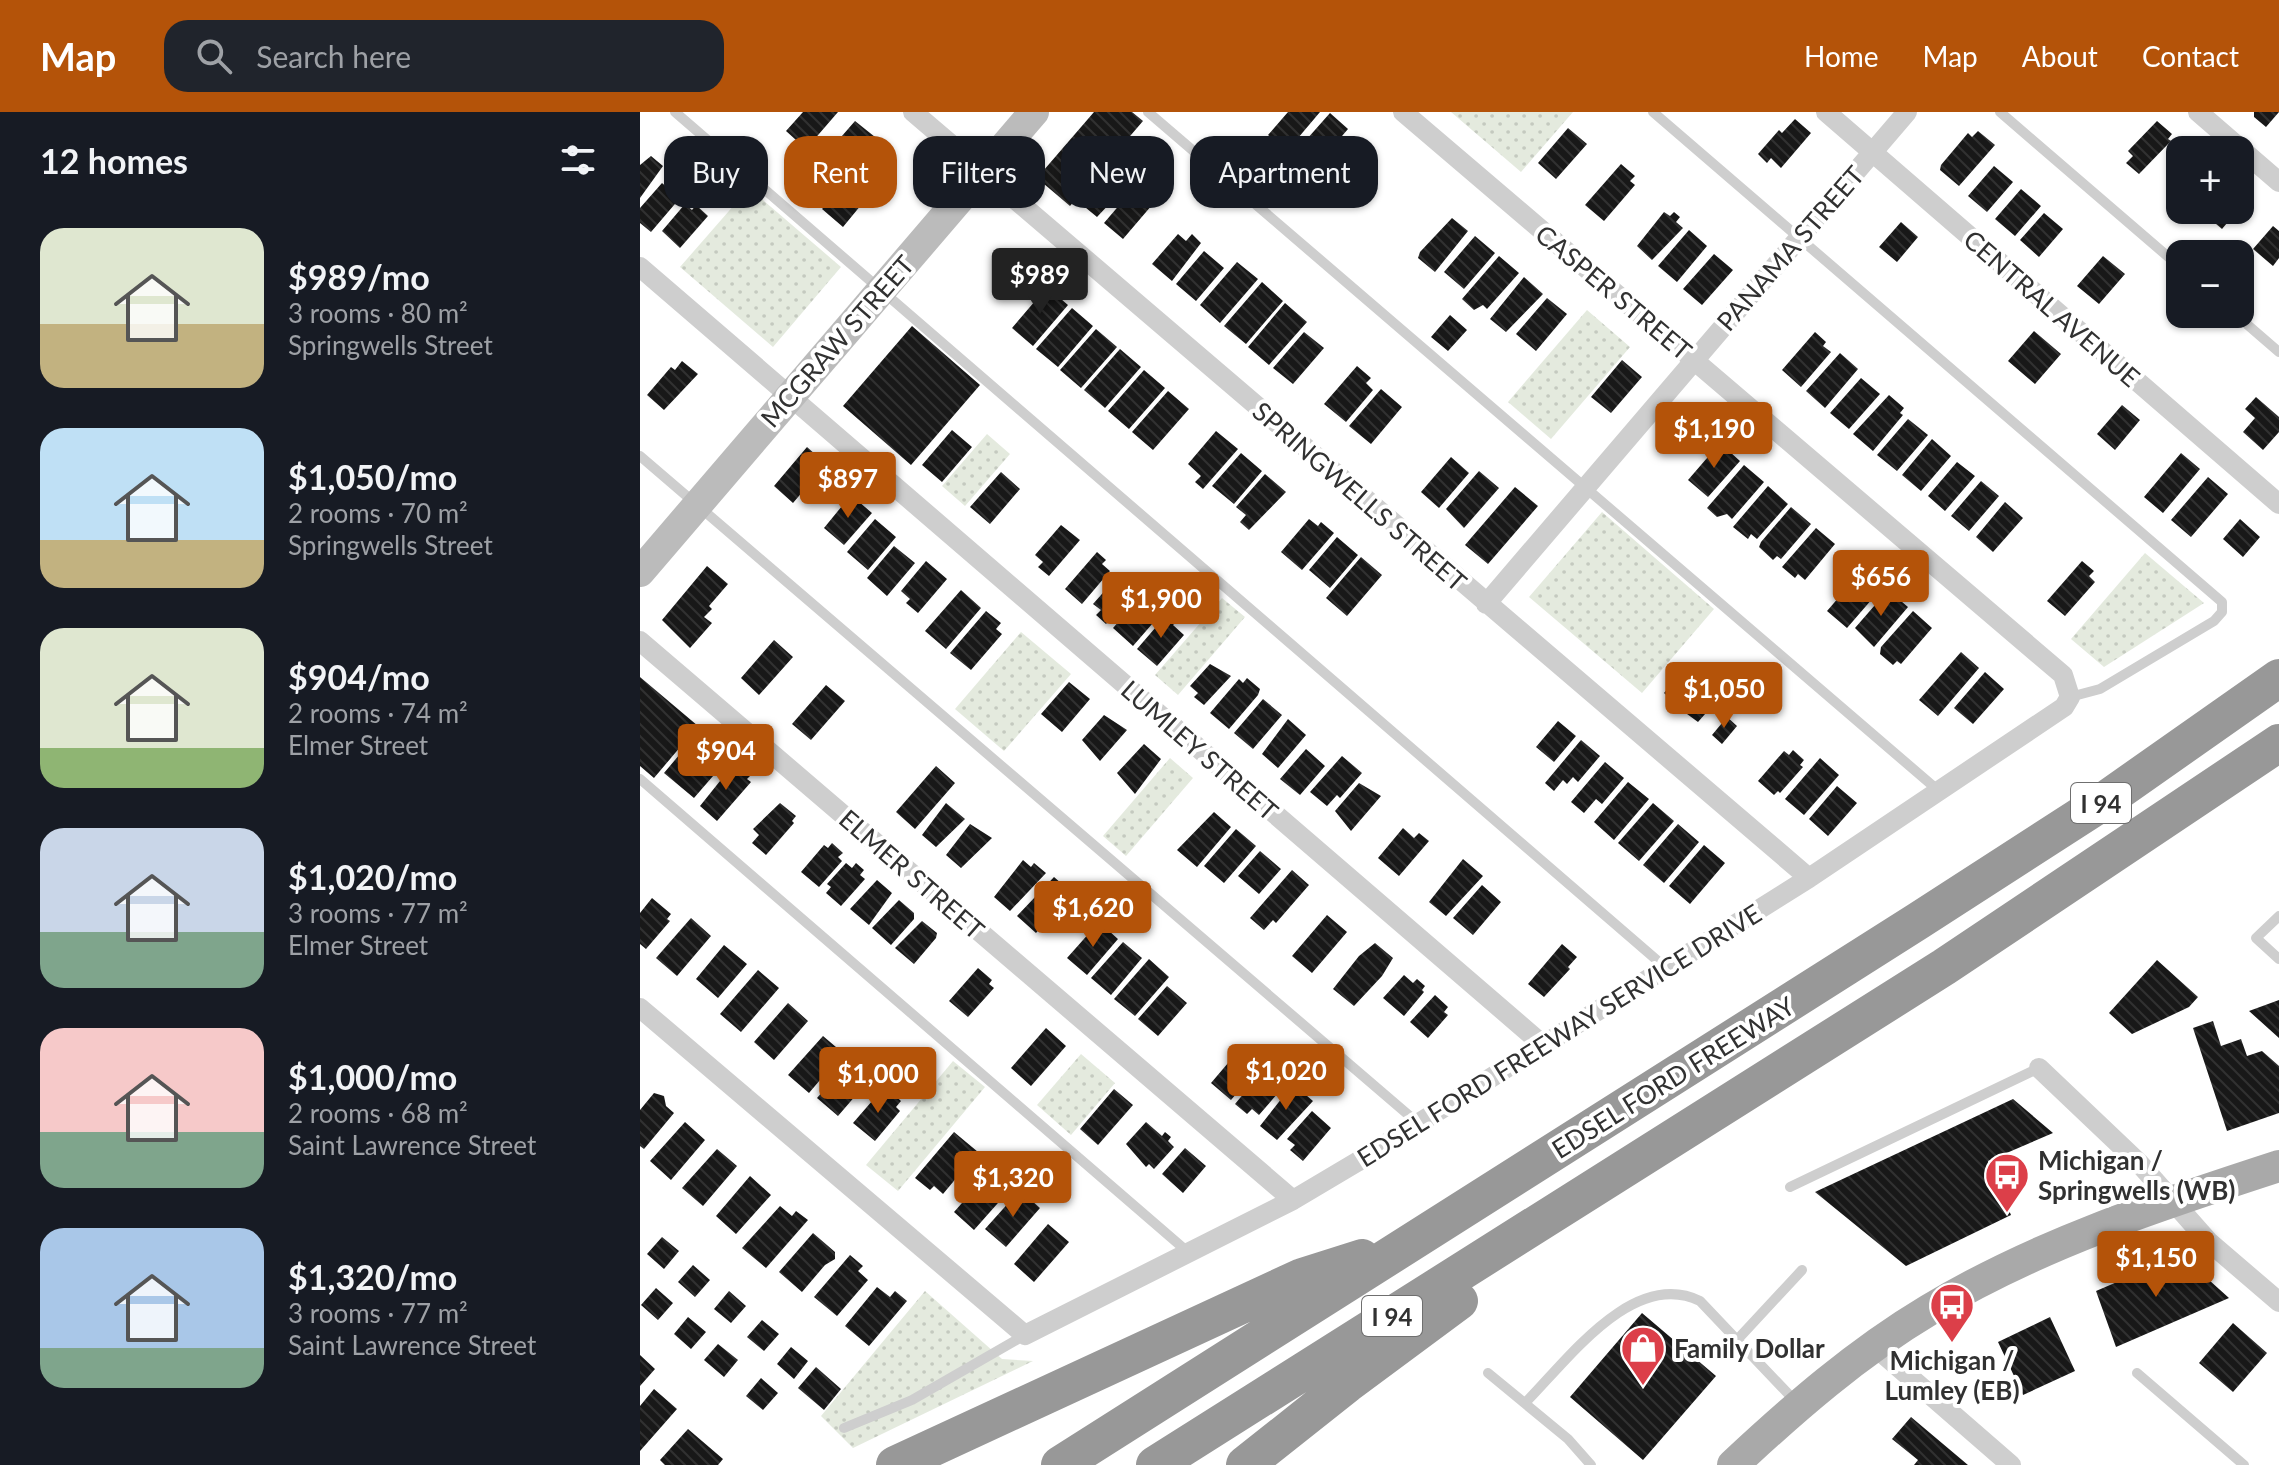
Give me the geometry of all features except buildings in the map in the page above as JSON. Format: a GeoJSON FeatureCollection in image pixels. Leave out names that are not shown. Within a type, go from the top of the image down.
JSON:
{"type":"FeatureCollection","features":[{"type":"Feature","properties":{"kind":"highway","name":"EDSEL FORD FREEWAY"},"geometry":{"type":"LineString","coordinates":[[1060,1465],[2104,801],[2279,678]]}},
{"type":"Feature","properties":{"kind":"highway","name":"EDSEL FORD FREEWAY"},"geometry":{"type":"LineString","coordinates":[[1155,1465],[2001,930],[2279,743]]}},
{"type":"Feature","properties":{"kind":"highway"},"geometry":{"type":"LineString","coordinates":[[1245,1465],[1359,1375],[1535,1248],[1589,1192]]}},
{"type":"Feature","properties":{"kind":"highway"},"geometry":{"type":"LineString","coordinates":[[895,1465],[1302,1277],[1414,1242]]}},
{"type":"Feature","properties":{"kind":"main road"},"geometry":{"type":"LineString","coordinates":[[1733,1465],[1798,1404],[1874,1346],[1929,1310],[2032,1256],[2172,1201],[2279,1166]]}},
{"type":"Feature","properties":{"kind":"street","name":"SPRINGWELLS STREET"},"geometry":{"type":"LineString","coordinates":[[913,112],[941,136]]}},
{"type":"Feature","properties":{"kind":"street","name":"MCGRAW STREET"},"geometry":{"type":"LineString","coordinates":[[1013,136],[1034,112]]}},
{"type":"Feature","properties":{"kind":"street","name":"CASPER STREET"},"geometry":{"type":"LineString","coordinates":[[1403,112],[2063,675],[2070,697]]}},
{"type":"Feature","properties":{"kind":"street","name":"CENTRAL AVENUE"},"geometry":{"type":"LineString","coordinates":[[1826,112],[2279,504]]}},
{"type":"Feature","properties":{"kind":"street","name":"PANAMA STREET"},"geometry":{"type":"LineString","coordinates":[[1486,604],[1907,112]]}},
{"type":"Feature","properties":{"kind":"street"},"geometry":{"type":"LineString","coordinates":[[2198,112],[2279,182]]}},
{"type":"Feature","properties":{"kind":"street","name":"MCGRAW STREET"},"geometry":{"type":"LineString","coordinates":[[640,572],[951,208]]}},
{"type":"Feature","properties":{"kind":"street","name":"SPRINGWELLS STREET"},"geometry":{"type":"LineString","coordinates":[[1024,208],[1809,878]]}},
{"type":"Feature","properties":{"kind":"street","name":"LUMLEY STREET"},"geometry":{"type":"LineString","coordinates":[[640,267],[1542,1044]]}},
{"type":"Feature","properties":{"kind":"street","name":"ELMER STREET"},"geometry":{"type":"LineString","coordinates":[[640,641],[1293,1200]]}},
{"type":"Feature","properties":{"kind":"street","name":"EDSEL FORD FREEWAY SERVICE DRIVE"},"geometry":{"type":"LineString","coordinates":[[1025,1335],[1293,1200],[1419,1124],[1809,878],[2056,715],[2070,697]]}},
{"type":"Feature","properties":{"kind":"street"},"geometry":{"type":"LineString","coordinates":[[640,1008],[1025,1335]]}},
{"type":"Feature","properties":{"kind":"street"},"geometry":{"type":"LineString","coordinates":[[2039,1068],[2139,1163],[2208,1241],[2276,1297]]}},
{"type":"Feature","properties":{"kind":"street"},"geometry":{"type":"LineString","coordinates":[[1874,1346],[2011,1465]]}},
{"type":"Feature","properties":{"kind":"lane"},"geometry":{"type":"LineString","coordinates":[[675,112],[1666,968]]}},
{"type":"Feature","properties":{"kind":"lane"},"geometry":{"type":"LineString","coordinates":[[1148,112],[1940,792]]}},
{"type":"Feature","properties":{"kind":"lane"},"geometry":{"type":"LineString","coordinates":[[1653,112],[2222,602],[2222,612],[2214,621],[2100,689],[2070,697]]}},
{"type":"Feature","properties":{"kind":"lane"},"geometry":{"type":"LineString","coordinates":[[2000,112],[2166,255]]}},
{"type":"Feature","properties":{"kind":"lane"},"geometry":{"type":"LineString","coordinates":[[2251,328],[2279,352]]}},
{"type":"Feature","properties":{"kind":"lane"},"geometry":{"type":"LineString","coordinates":[[640,456],[1419,1124]]}},
{"type":"Feature","properties":{"kind":"lane"},"geometry":{"type":"LineString","coordinates":[[640,779],[1189,1253]]}},
{"type":"Feature","properties":{"kind":"lane"},"geometry":{"type":"LineString","coordinates":[[2279,916],[2256,938],[2279,959]]}},
{"type":"Feature","properties":{"kind":"lane"},"geometry":{"type":"LineString","coordinates":[[1790,1187],[2039,1068]]}},
{"type":"Feature","properties":{"kind":"lane"},"geometry":{"type":"LineString","coordinates":[[1737,1340],[1802,1270]]}},
{"type":"Feature","properties":{"kind":"lane"},"geometry":{"type":"LineString","coordinates":[[1525,1403],[1615,1313],[1646,1296],[1684,1293],[1700,1301],[1798,1404]]}},
{"type":"Feature","properties":{"kind":"lane"},"geometry":{"type":"LineString","coordinates":[[844,1428],[912,1400],[1025,1335]]}},
{"type":"Feature","properties":{"kind":"lane"},"geometry":{"type":"LineString","coordinates":[[1488,1373],[1568,1439],[1591,1465]]}},
{"type":"Feature","properties":{"kind":"lane"},"geometry":{"type":"LineString","coordinates":[[2137,1373],[2244,1465]]}},
{"type":"Feature","properties":{"kind":"shaded area"},"geometry":{"type":"Polygon","coordinates":[[[1451,112],[1573,112],[1521,172],[1451,112]]]}},
{"type":"Feature","properties":{"kind":"shaded area"},"geometry":{"type":"Polygon","coordinates":[[[768,204],[841,267],[773,347],[680,267],[732,208],[768,208],[768,204]]]}},
{"type":"Feature","properties":{"kind":"shaded area"},"geometry":{"type":"Polygon","coordinates":[[[1587,310],[1630,347],[1551,439],[1508,402],[1587,310]]]}},
{"type":"Feature","properties":{"kind":"shaded area"},"geometry":{"type":"Polygon","coordinates":[[[987,434],[1010,454],[965,506],[942,486],[987,434]]]}},
{"type":"Feature","properties":{"kind":"shaded area"},"geometry":{"type":"Polygon","coordinates":[[[1602,512],[1714,609],[1642,693],[1529,597],[1602,512]]]}},
{"type":"Feature","properties":{"kind":"shaded area"},"geometry":{"type":"Polygon","coordinates":[[[2145,553],[2204,603],[2104,667],[2071,639],[2145,553]]]}},
{"type":"Feature","properties":{"kind":"shaded area"},"geometry":{"type":"Polygon","coordinates":[[[1222,598],[1245,617],[1178,695],[1155,675],[1222,598]]]}},
{"type":"Feature","properties":{"kind":"shaded area"},"geometry":{"type":"Polygon","coordinates":[[[1021,632],[1071,674],[1004,751],[955,709],[1021,632]]]}},
{"type":"Feature","properties":{"kind":"shaded area"},"geometry":{"type":"Polygon","coordinates":[[[1170,758],[1193,778],[1126,856],[1103,836],[1170,758]]]}},
{"type":"Feature","properties":{"kind":"shaded area"},"geometry":{"type":"Polygon","coordinates":[[[1081,1054],[1115,1083],[1071,1135],[1037,1105],[1081,1054]]]}},
{"type":"Feature","properties":{"kind":"shaded area"},"geometry":{"type":"Polygon","coordinates":[[[953,1061],[985,1087],[898,1191],[866,1165],[953,1061]]]}},
{"type":"Feature","properties":{"kind":"shaded area"},"geometry":{"type":"Polygon","coordinates":[[[925,1291],[1002,1359],[1033,1361],[853,1448],[821,1416],[925,1291]]]}},
{"type":"Feature","properties":{"kind":"place","name":"Michigan / Springwells (WB)"},"geometry":{"type":"Point","coordinates":[2007,1214]}},
{"type":"Feature","properties":{"kind":"place","name":"Michigan / Lumley (EB)"},"geometry":{"type":"Point","coordinates":[1952,1344]}},
{"type":"Feature","properties":{"kind":"place","name":"Family Dollar"},"geometry":{"type":"Point","coordinates":[1643,1387]}}]}
